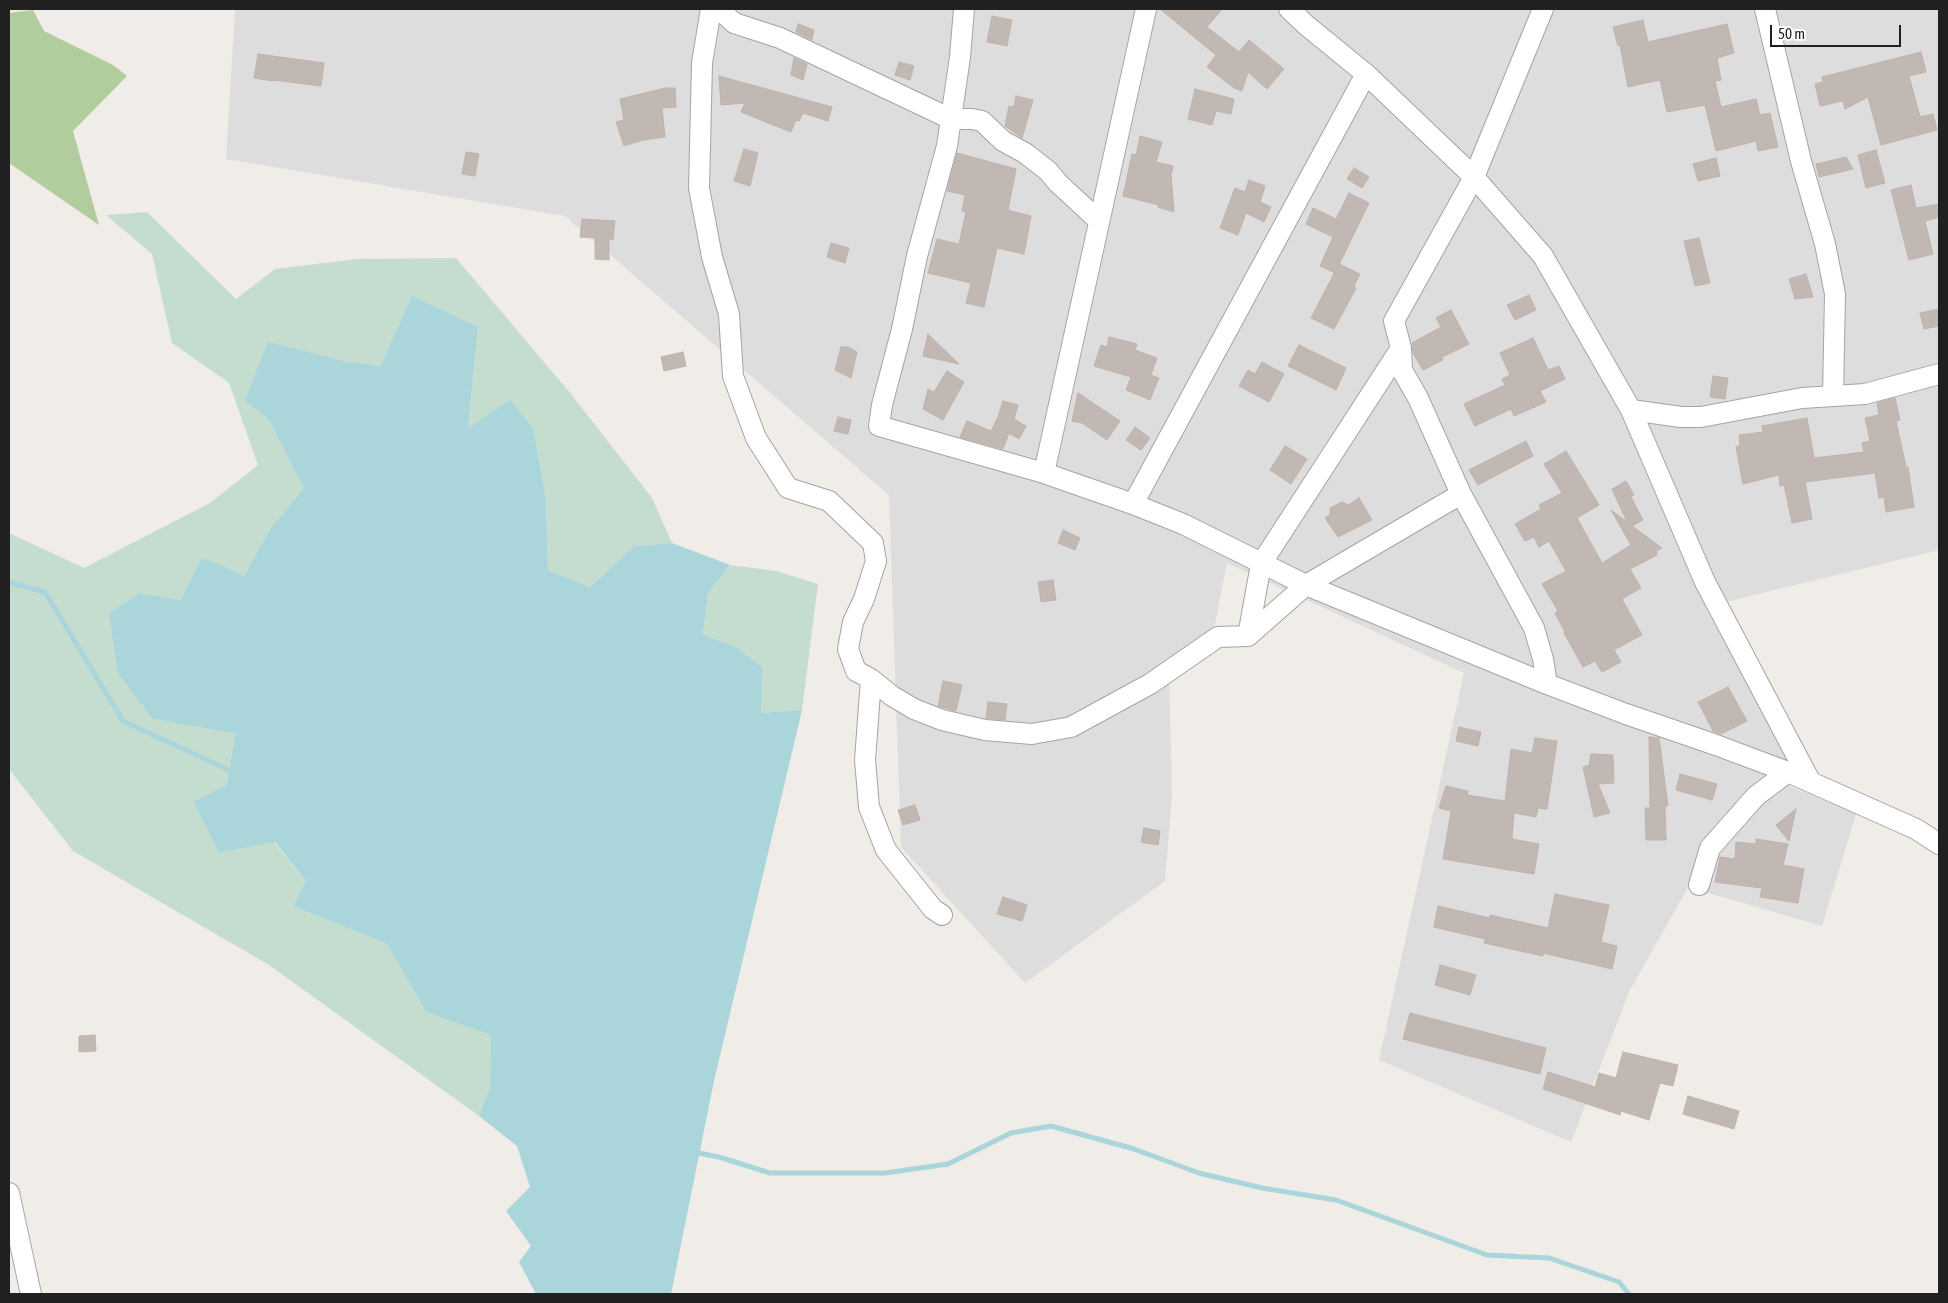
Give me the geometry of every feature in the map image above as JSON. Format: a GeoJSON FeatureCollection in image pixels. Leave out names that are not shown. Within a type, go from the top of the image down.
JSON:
{"type":"FeatureCollection","features":[{"type":"Feature","properties":{"kind":"street"},"geometry":{"type":"LineString","coordinates":[[711,9],[702,63],[700,188],[712,258],[729,314],[733,376],[756,438],[788,488],[829,501],[873,543],[876,561],[864,599],[853,622],[848,649],[856,671],[871,679],[892,696],[914,709],[942,720],[985,730],[1032,734],[1071,727],[1150,684],[1218,636],[1248,636],[1306,585],[1461,494]]}},
{"type":"Feature","properties":{"kind":"street"},"geometry":{"type":"LineString","coordinates":[[719,9],[734,23],[780,38],[951,119],[982,121],[1003,141],[1025,153],[1048,171],[1058,183],[1099,220]]}},
{"type":"Feature","properties":{"kind":"street"},"geometry":{"type":"LineString","coordinates":[[964,9],[960,57],[947,146],[886,387],[879,426],[1044,473],[1184,524],[1306,585],[1547,684],[1810,781],[1916,829],[1939,844]]}},
{"type":"Feature","properties":{"kind":"street"},"geometry":{"type":"LineString","coordinates":[[1044,473],[1146,9]]}},
{"type":"Feature","properties":{"kind":"street"},"geometry":{"type":"LineString","coordinates":[[1289,9],[1366,74],[1474,177],[1543,256],[1631,410],[1705,582],[1810,781]]}},
{"type":"Feature","properties":{"kind":"street"},"geometry":{"type":"LineString","coordinates":[[1543,9],[1474,177],[1394,321],[1401,348],[1402,370],[1418,398],[1461,494],[1534,628],[1543,659],[1547,684]]}},
{"type":"Feature","properties":{"kind":"street"},"geometry":{"type":"LineString","coordinates":[[1765,9],[1801,161],[1825,244],[1835,294],[1833,396]]}},
{"type":"Feature","properties":{"kind":"street"},"geometry":{"type":"LineString","coordinates":[[1133,504],[1366,74]]}},
{"type":"Feature","properties":{"kind":"street"},"geometry":{"type":"LineString","coordinates":[[1248,636],[1261,564],[1401,348]]}},
{"type":"Feature","properties":{"kind":"street"},"geometry":{"type":"LineString","coordinates":[[1631,410],[1681,418],[1700,417],[1802,398],[1864,394],[1939,374]]}},
{"type":"Feature","properties":{"kind":"street"},"geometry":{"type":"LineString","coordinates":[[871,679],[865,760],[869,807],[886,850],[933,909],[942,915]]}},
{"type":"Feature","properties":{"kind":"street"},"geometry":{"type":"LineString","coordinates":[[1699,885],[1710,848],[1756,796],[1788,772]]}},
{"type":"Feature","properties":{"kind":"street"},"geometry":{"type":"LineString","coordinates":[[9,1193],[13,1220],[31,1294]]}},
{"type":"Feature","properties":{"kind":"shaded area"},"geometry":{"type":"Polygon","coordinates":[[[235,9],[1939,9],[1939,550],[1705,607],[1787,752],[1787,785],[1856,814],[1822,926],[1688,887],[1629,992],[1571,1142],[1379,1060],[1464,673],[1227,563],[1214,629],[1169,676],[1172,796],[1165,881],[1025,983],[901,847],[889,495],[565,216],[226,159],[235,9]]]}},
{"type":"Feature","properties":{"kind":"green space"},"geometry":{"type":"Polygon","coordinates":[[[33,10],[44,31],[113,65],[127,76],[73,131],[99,225],[9,163],[9,13],[33,10]]]}},
{"type":"Feature","properties":{"kind":"green space"},"geometry":{"type":"Polygon","coordinates":[[[147,212],[236,299],[275,269],[357,259],[456,258],[571,394],[652,498],[672,543],[634,546],[590,587],[548,570],[546,501],[468,428],[478,327],[381,366],[347,363],[245,401],[269,420],[305,488],[268,532],[244,576],[221,565],[181,600],[140,593],[153,719],[235,732],[227,785],[306,881],[293,906],[387,944],[426,1012],[492,1035],[490,1087],[479,1116],[269,965],[73,851],[9,769],[9,533],[84,568],[210,503],[258,465],[229,383],[172,343],[152,254],[106,215],[147,212]]]}},
{"type":"Feature","properties":{"kind":"green space"},"geometry":{"type":"Polygon","coordinates":[[[730,565],[776,571],[818,584],[802,710],[761,713],[703,635],[708,593],[730,565]]]}},
{"type":"Feature","properties":{"kind":"water"},"geometry":{"type":"Polygon","coordinates":[[[412,296],[478,327],[468,428],[511,400],[533,429],[546,501],[548,570],[590,587],[634,546],[672,543],[730,565],[708,593],[703,635],[734,646],[762,667],[761,713],[802,710],[714,1081],[671,1294],[536,1294],[519,1262],[531,1246],[506,1211],[530,1187],[517,1146],[479,1116],[490,1087],[491,1035],[426,1012],[387,944],[293,906],[306,881],[275,842],[219,852],[194,802],[227,785],[235,733],[153,719],[118,673],[109,614],[140,593],[181,600],[202,558],[244,576],[268,532],[304,488],[269,420],[245,401],[268,342],[347,362],[381,366],[412,296]]]}},
{"type":"Feature","properties":{"kind":"building"},"geometry":{"type":"Polygon","coordinates":[[[1160,9],[1222,9],[1207,27],[1239,52],[1249,40],[1284,69],[1267,89],[1248,72],[1242,91],[1234,88],[1207,67],[1216,55],[1160,9]]]}},
{"type":"Feature","properties":{"kind":"building"},"geometry":{"type":"Polygon","coordinates":[[[992,16],[1012,20],[1007,46],[987,42],[992,16]]]}},
{"type":"Feature","properties":{"kind":"building"},"geometry":{"type":"Polygon","coordinates":[[[1643,20],[1648,42],[1727,24],[1734,53],[1717,58],[1721,80],[1715,81],[1721,107],[1756,99],[1760,115],[1770,113],[1778,147],[1758,151],[1756,141],[1716,151],[1705,105],[1667,112],[1660,80],[1628,87],[1620,45],[1618,46],[1613,27],[1643,20]]]}},
{"type":"Feature","properties":{"kind":"building"},"geometry":{"type":"Polygon","coordinates":[[[798,24],[814,30],[812,40],[796,32],[798,24]]]}},
{"type":"Feature","properties":{"kind":"building"},"geometry":{"type":"Polygon","coordinates":[[[1921,52],[1926,72],[1909,76],[1920,117],[1933,114],[1937,130],[1881,145],[1868,97],[1845,109],[1843,101],[1820,106],[1815,84],[1823,82],[1822,77],[1921,52]]]}},
{"type":"Feature","properties":{"kind":"building"},"geometry":{"type":"Polygon","coordinates":[[[258,54],[324,63],[321,86],[254,78],[258,54]]]}},
{"type":"Feature","properties":{"kind":"building"},"geometry":{"type":"Polygon","coordinates":[[[794,58],[807,64],[803,80],[791,75],[794,58]]]}},
{"type":"Feature","properties":{"kind":"building"},"geometry":{"type":"Polygon","coordinates":[[[899,62],[914,66],[910,80],[895,75],[899,62]]]}},
{"type":"Feature","properties":{"kind":"building"},"geometry":{"type":"Polygon","coordinates":[[[719,76],[832,107],[828,121],[803,113],[799,121],[796,120],[791,132],[741,112],[745,103],[721,105],[719,76]]]}},
{"type":"Feature","properties":{"kind":"building"},"geometry":{"type":"Polygon","coordinates":[[[665,88],[675,88],[676,107],[662,108],[665,137],[643,140],[624,146],[616,122],[624,120],[620,99],[665,88]]]}},
{"type":"Feature","properties":{"kind":"building"},"geometry":{"type":"Polygon","coordinates":[[[1195,89],[1234,99],[1231,114],[1216,111],[1212,125],[1188,119],[1195,89]]]}},
{"type":"Feature","properties":{"kind":"building"},"geometry":{"type":"Polygon","coordinates":[[[1016,96],[1033,100],[1022,138],[1005,126],[1009,106],[1014,107],[1016,96]]]}},
{"type":"Feature","properties":{"kind":"building"},"geometry":{"type":"Polygon","coordinates":[[[1140,136],[1162,142],[1156,162],[1173,166],[1171,175],[1174,212],[1158,207],[1159,205],[1123,196],[1132,154],[1136,155],[1140,136]]]}},
{"type":"Feature","properties":{"kind":"building"},"geometry":{"type":"Polygon","coordinates":[[[744,149],[758,153],[750,186],[734,181],[744,149]]]}},
{"type":"Feature","properties":{"kind":"building"},"geometry":{"type":"Polygon","coordinates":[[[1876,150],[1885,183],[1866,188],[1858,155],[1876,150]]]}},
{"type":"Feature","properties":{"kind":"building"},"geometry":{"type":"Polygon","coordinates":[[[466,152],[479,154],[475,176],[462,174],[466,152]]]}},
{"type":"Feature","properties":{"kind":"building"},"geometry":{"type":"Polygon","coordinates":[[[957,153],[1016,169],[1008,210],[1031,216],[1024,254],[997,248],[984,307],[966,303],[971,283],[928,273],[937,239],[959,244],[966,212],[962,211],[965,195],[947,191],[957,153]]]}},
{"type":"Feature","properties":{"kind":"building"},"geometry":{"type":"Polygon","coordinates":[[[1846,157],[1853,169],[1819,177],[1816,164],[1846,157]]]}},
{"type":"Feature","properties":{"kind":"building"},"geometry":{"type":"Polygon","coordinates":[[[1716,158],[1720,176],[1698,181],[1693,164],[1716,158]]]}},
{"type":"Feature","properties":{"kind":"building"},"geometry":{"type":"Polygon","coordinates":[[[1354,168],[1369,177],[1362,188],[1347,179],[1354,168]]]}},
{"type":"Feature","properties":{"kind":"building"},"geometry":{"type":"Polygon","coordinates":[[[1249,180],[1265,186],[1260,202],[1271,207],[1264,222],[1246,213],[1238,235],[1220,228],[1235,188],[1245,192],[1249,180]]]}},
{"type":"Feature","properties":{"kind":"building"},"geometry":{"type":"Polygon","coordinates":[[[1911,185],[1916,208],[1939,204],[1939,217],[1925,221],[1933,254],[1909,260],[1891,190],[1911,185]]]}},
{"type":"Feature","properties":{"kind":"building"},"geometry":{"type":"Polygon","coordinates":[[[1349,193],[1369,203],[1335,273],[1320,266],[1333,237],[1306,224],[1313,208],[1336,219],[1349,193]]]}},
{"type":"Feature","properties":{"kind":"building"},"geometry":{"type":"Polygon","coordinates":[[[582,219],[615,221],[613,240],[609,239],[609,260],[595,259],[595,238],[580,237],[582,219]]]}},
{"type":"Feature","properties":{"kind":"building"},"geometry":{"type":"Polygon","coordinates":[[[1699,238],[1710,283],[1695,286],[1684,241],[1699,238]]]}},
{"type":"Feature","properties":{"kind":"building"},"geometry":{"type":"Polygon","coordinates":[[[831,243],[849,248],[845,263],[827,257],[831,243]]]}},
{"type":"Feature","properties":{"kind":"building"},"geometry":{"type":"Polygon","coordinates":[[[1339,264],[1360,274],[1354,286],[1356,288],[1334,329],[1311,318],[1339,264]]]}},
{"type":"Feature","properties":{"kind":"building"},"geometry":{"type":"Polygon","coordinates":[[[1806,274],[1813,297],[1795,299],[1789,279],[1806,274]]]}},
{"type":"Feature","properties":{"kind":"building"},"geometry":{"type":"Polygon","coordinates":[[[1529,295],[1536,310],[1515,320],[1507,305],[1529,295]]]}},
{"type":"Feature","properties":{"kind":"building"},"geometry":{"type":"Polygon","coordinates":[[[1939,309],[1939,326],[1924,329],[1920,313],[1939,309]]]}},
{"type":"Feature","properties":{"kind":"building"},"geometry":{"type":"Polygon","coordinates":[[[1451,310],[1469,344],[1442,357],[1443,360],[1423,370],[1413,353],[1412,343],[1441,327],[1436,318],[1451,310]]]}},
{"type":"Feature","properties":{"kind":"building"},"geometry":{"type":"Polygon","coordinates":[[[928,334],[959,364],[923,356],[928,334]]]}},
{"type":"Feature","properties":{"kind":"building"},"geometry":{"type":"Polygon","coordinates":[[[1109,337],[1137,344],[1135,350],[1157,358],[1151,375],[1159,378],[1150,400],[1126,390],[1131,377],[1094,366],[1101,345],[1107,347],[1109,337]]]}},
{"type":"Feature","properties":{"kind":"building"},"geometry":{"type":"Polygon","coordinates":[[[1533,338],[1548,370],[1559,366],[1565,379],[1540,391],[1546,402],[1514,416],[1511,409],[1475,426],[1464,404],[1505,385],[1502,379],[1510,375],[1500,353],[1533,338]]]}},
{"type":"Feature","properties":{"kind":"building"},"geometry":{"type":"Polygon","coordinates":[[[1299,345],[1346,368],[1336,390],[1288,366],[1299,345]]]}},
{"type":"Feature","properties":{"kind":"building"},"geometry":{"type":"Polygon","coordinates":[[[841,347],[848,347],[857,352],[851,378],[835,370],[841,347]]]}},
{"type":"Feature","properties":{"kind":"building"},"geometry":{"type":"Polygon","coordinates":[[[683,352],[686,366],[664,371],[661,357],[683,352]]]}},
{"type":"Feature","properties":{"kind":"building"},"geometry":{"type":"Polygon","coordinates":[[[1262,362],[1284,374],[1269,402],[1239,386],[1248,370],[1255,374],[1262,362]]]}},
{"type":"Feature","properties":{"kind":"building"},"geometry":{"type":"Polygon","coordinates":[[[947,371],[964,382],[943,420],[923,409],[928,389],[934,392],[947,371]]]}},
{"type":"Feature","properties":{"kind":"building"},"geometry":{"type":"Polygon","coordinates":[[[1713,376],[1728,378],[1725,399],[1710,397],[1713,376]]]}},
{"type":"Feature","properties":{"kind":"building"},"geometry":{"type":"Polygon","coordinates":[[[1078,393],[1120,421],[1107,440],[1082,423],[1072,421],[1078,393]]]}},
{"type":"Feature","properties":{"kind":"building"},"geometry":{"type":"Polygon","coordinates":[[[1895,398],[1900,420],[1896,421],[1906,467],[1908,467],[1914,507],[1886,512],[1884,497],[1879,498],[1875,473],[1805,482],[1812,519],[1792,523],[1784,485],[1780,486],[1779,475],[1743,484],[1736,447],[1740,445],[1739,435],[1763,432],[1762,426],[1807,418],[1814,458],[1864,452],[1862,443],[1870,441],[1865,418],[1879,415],[1877,403],[1895,398]]]}},
{"type":"Feature","properties":{"kind":"building"},"geometry":{"type":"Polygon","coordinates":[[[1003,401],[1018,405],[1014,419],[1026,426],[1019,439],[1009,433],[1003,449],[960,437],[967,421],[991,431],[1003,401]]]}},
{"type":"Feature","properties":{"kind":"building"},"geometry":{"type":"Polygon","coordinates":[[[838,417],[851,420],[848,434],[834,431],[838,417]]]}},
{"type":"Feature","properties":{"kind":"building"},"geometry":{"type":"Polygon","coordinates":[[[1135,427],[1150,438],[1141,450],[1126,440],[1135,427]]]}},
{"type":"Feature","properties":{"kind":"building"},"geometry":{"type":"Polygon","coordinates":[[[1526,441],[1533,456],[1478,485],[1469,470],[1526,441]]]}},
{"type":"Feature","properties":{"kind":"building"},"geometry":{"type":"Polygon","coordinates":[[[1285,446],[1307,459],[1291,484],[1270,470],[1285,446]]]}},
{"type":"Feature","properties":{"kind":"building"},"geometry":{"type":"Polygon","coordinates":[[[1566,451],[1599,505],[1577,518],[1602,563],[1631,545],[1611,510],[1627,522],[1612,489],[1626,481],[1634,495],[1631,497],[1643,520],[1632,526],[1662,548],[1656,551],[1657,555],[1630,569],[1641,588],[1622,599],[1642,635],[1614,650],[1621,662],[1602,672],[1595,661],[1583,667],[1555,613],[1558,611],[1542,584],[1566,571],[1549,541],[1539,547],[1534,537],[1525,541],[1515,524],[1541,509],[1539,505],[1562,493],[1544,464],[1566,451]]]}},
{"type":"Feature","properties":{"kind":"building"},"geometry":{"type":"Polygon","coordinates":[[[1359,498],[1372,520],[1338,537],[1325,518],[1330,515],[1330,508],[1342,502],[1348,505],[1359,498]]]}},
{"type":"Feature","properties":{"kind":"building"},"geometry":{"type":"Polygon","coordinates":[[[1063,530],[1080,538],[1075,550],[1058,543],[1063,530]]]}},
{"type":"Feature","properties":{"kind":"building"},"geometry":{"type":"Polygon","coordinates":[[[1053,580],[1056,600],[1041,602],[1038,582],[1053,580]]]}},
{"type":"Feature","properties":{"kind":"building"},"geometry":{"type":"Polygon","coordinates":[[[943,681],[962,685],[956,711],[938,706],[943,681]]]}},
{"type":"Feature","properties":{"kind":"building"},"geometry":{"type":"Polygon","coordinates":[[[1728,687],[1747,721],[1721,734],[1713,731],[1698,702],[1728,687]]]}},
{"type":"Feature","properties":{"kind":"building"},"geometry":{"type":"Polygon","coordinates":[[[988,702],[1007,704],[1005,720],[986,718],[988,702]]]}},
{"type":"Feature","properties":{"kind":"building"},"geometry":{"type":"Polygon","coordinates":[[[1459,727],[1481,732],[1478,746],[1456,741],[1459,727]]]}},
{"type":"Feature","properties":{"kind":"building"},"geometry":{"type":"Polygon","coordinates":[[[1649,737],[1659,738],[1668,806],[1665,806],[1666,840],[1646,840],[1645,808],[1650,808],[1649,737]]]}},
{"type":"Feature","properties":{"kind":"building"},"geometry":{"type":"Polygon","coordinates":[[[1535,738],[1557,741],[1547,809],[1538,808],[1536,817],[1514,813],[1512,839],[1539,844],[1534,874],[1443,859],[1451,811],[1439,808],[1446,786],[1468,791],[1467,795],[1505,801],[1511,749],[1532,753],[1535,738]]]}},
{"type":"Feature","properties":{"kind":"building"},"geometry":{"type":"Polygon","coordinates":[[[1591,754],[1613,755],[1614,783],[1598,784],[1610,813],[1594,817],[1583,767],[1589,765],[1591,754]]]}},
{"type":"Feature","properties":{"kind":"building"},"geometry":{"type":"Polygon","coordinates":[[[1680,774],[1717,784],[1712,800],[1676,790],[1680,774]]]}},
{"type":"Feature","properties":{"kind":"building"},"geometry":{"type":"Polygon","coordinates":[[[915,805],[920,820],[903,825],[898,810],[915,805]]]}},
{"type":"Feature","properties":{"kind":"building"},"geometry":{"type":"Polygon","coordinates":[[[1796,809],[1789,841],[1776,825],[1796,809]]]}},
{"type":"Feature","properties":{"kind":"building"},"geometry":{"type":"Polygon","coordinates":[[[1144,828],[1160,831],[1158,845],[1141,842],[1144,828]]]}},
{"type":"Feature","properties":{"kind":"building"},"geometry":{"type":"Polygon","coordinates":[[[1756,839],[1788,844],[1783,865],[1804,869],[1798,903],[1760,897],[1762,888],[1715,882],[1720,857],[1735,859],[1736,842],[1756,844],[1756,839]]]}},
{"type":"Feature","properties":{"kind":"building"},"geometry":{"type":"Polygon","coordinates":[[[1555,894],[1609,905],[1601,942],[1617,946],[1612,969],[1543,953],[1543,956],[1484,943],[1485,939],[1434,927],[1438,906],[1490,918],[1490,915],[1548,928],[1555,894]]]}},
{"type":"Feature","properties":{"kind":"building"},"geometry":{"type":"Polygon","coordinates":[[[1003,897],[1027,905],[1022,921],[997,914],[1003,897]]]}},
{"type":"Feature","properties":{"kind":"building"},"geometry":{"type":"Polygon","coordinates":[[[1440,965],[1476,975],[1470,995],[1435,985],[1440,965]]]}},
{"type":"Feature","properties":{"kind":"building"},"geometry":{"type":"Polygon","coordinates":[[[1410,1013],[1546,1048],[1540,1074],[1403,1039],[1410,1013]]]}},
{"type":"Feature","properties":{"kind":"building"},"geometry":{"type":"Polygon","coordinates":[[[95,1035],[96,1051],[79,1052],[79,1036],[95,1035]]]}},
{"type":"Feature","properties":{"kind":"building"},"geometry":{"type":"Polygon","coordinates":[[[1623,1052],[1678,1065],[1673,1086],[1660,1083],[1649,1120],[1621,1111],[1620,1115],[1543,1089],[1548,1072],[1595,1087],[1599,1073],[1616,1078],[1623,1052]]]}},
{"type":"Feature","properties":{"kind":"building"},"geometry":{"type":"Polygon","coordinates":[[[1688,1096],[1739,1111],[1734,1129],[1683,1114],[1688,1096]]]}},
{"type":"Feature","properties":{"kind":"waterway"},"geometry":{"type":"LineString","coordinates":[[9,582],[45,592],[123,721],[235,773]]}},
{"type":"Feature","properties":{"kind":"waterway"},"geometry":{"type":"LineString","coordinates":[[693,1152],[719,1157],[770,1173],[885,1173],[948,1164],[1011,1133],[1051,1126],[1134,1149],[1199,1173],[1262,1188],[1336,1200],[1487,1255],[1549,1258],[1619,1282],[1629,1294]]}}]}
